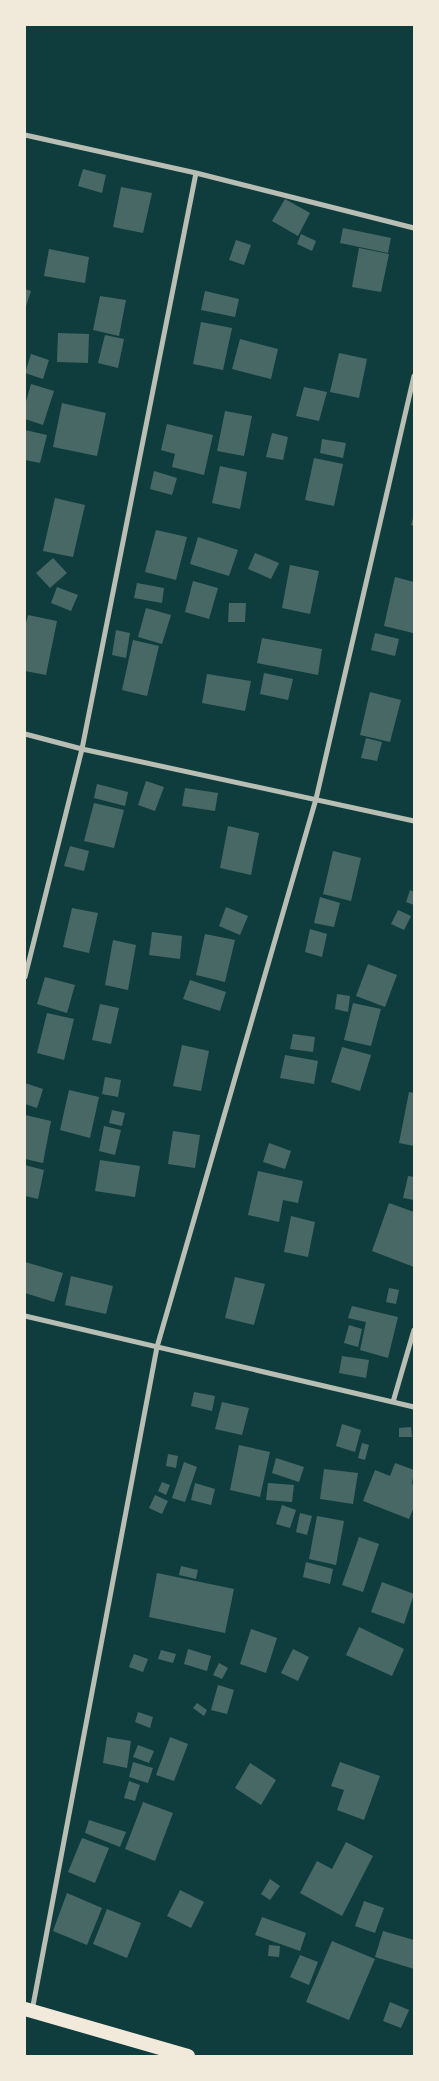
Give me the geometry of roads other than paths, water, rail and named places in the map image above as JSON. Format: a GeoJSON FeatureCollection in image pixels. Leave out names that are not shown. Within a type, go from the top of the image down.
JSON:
{"type":"FeatureCollection","features":[{"type":"Feature","properties":{"kind":"highway"},"geometry":{"type":"LineString","coordinates":[[29,2010],[188,2056]]}},
{"type":"Feature","properties":{"kind":"street"},"geometry":{"type":"LineString","coordinates":[[25,135],[196,173],[414,228]]}},
{"type":"Feature","properties":{"kind":"street"},"geometry":{"type":"LineString","coordinates":[[25,977],[82,749],[196,173]]}},
{"type":"Feature","properties":{"kind":"street"},"geometry":{"type":"LineString","coordinates":[[29,2010],[157,1347],[316,799],[414,376]]}},
{"type":"Feature","properties":{"kind":"street"},"geometry":{"type":"LineString","coordinates":[[25,734],[82,749],[414,821]]}},
{"type":"Feature","properties":{"kind":"street"},"geometry":{"type":"LineString","coordinates":[[25,1316],[414,1407]]}},
{"type":"Feature","properties":{"kind":"street"},"geometry":{"type":"LineString","coordinates":[[393,1402],[414,1330]]}}]}
